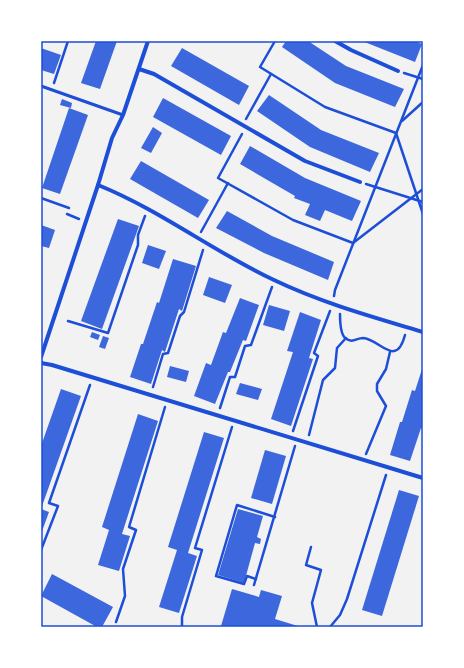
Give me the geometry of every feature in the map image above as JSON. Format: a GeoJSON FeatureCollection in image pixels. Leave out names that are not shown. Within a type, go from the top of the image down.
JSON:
{"type":"FeatureCollection","features":[{"type":"Feature","properties":{"kind":"street"},"geometry":{"type":"LineString","coordinates":[[41,357],[112,138],[123,115],[148,41]]}},
{"type":"Feature","properties":{"kind":"street"},"geometry":{"type":"LineString","coordinates":[[335,41],[351,50],[398,71]]}},
{"type":"Feature","properties":{"kind":"street"},"geometry":{"type":"LineString","coordinates":[[139,69],[154,74],[305,161],[360,182]]}},
{"type":"Feature","properties":{"kind":"street"},"geometry":{"type":"LineString","coordinates":[[98,185],[114,191],[274,280],[333,304],[423,332]]}},
{"type":"Feature","properties":{"kind":"street"},"geometry":{"type":"LineString","coordinates":[[41,363],[423,478]]}},
{"type":"Feature","properties":{"kind":"lane"},"geometry":{"type":"LineString","coordinates":[[41,86],[123,115]]}},
{"type":"Feature","properties":{"kind":"path"},"geometry":{"type":"LineString","coordinates":[[52,90],[68,41]]}},
{"type":"Feature","properties":{"kind":"path"},"geometry":{"type":"LineString","coordinates":[[275,41],[260,67],[325,107],[396,133]]}},
{"type":"Feature","properties":{"kind":"path"},"geometry":{"type":"LineString","coordinates":[[290,438],[318,356],[314,353],[333,304],[335,290],[423,66]]}},
{"type":"Feature","properties":{"kind":"path"},"geometry":{"type":"LineString","coordinates":[[398,71],[423,79]]}},
{"type":"Feature","properties":{"kind":"path"},"geometry":{"type":"LineString","coordinates":[[271,74],[218,178],[293,220],[353,243]]}},
{"type":"Feature","properties":{"kind":"path"},"geometry":{"type":"LineString","coordinates":[[400,122],[423,102]]}},
{"type":"Feature","properties":{"kind":"path"},"geometry":{"type":"LineString","coordinates":[[396,133],[423,214]]}},
{"type":"Feature","properties":{"kind":"path"},"geometry":{"type":"LineString","coordinates":[[360,182],[423,202]]}},
{"type":"Feature","properties":{"kind":"path"},"geometry":{"type":"LineString","coordinates":[[197,238],[228,184]]}},
{"type":"Feature","properties":{"kind":"path"},"geometry":{"type":"LineString","coordinates":[[353,243],[423,189]]}},
{"type":"Feature","properties":{"kind":"path"},"geometry":{"type":"LineString","coordinates":[[41,198],[69,208]]}},
{"type":"Feature","properties":{"kind":"path"},"geometry":{"type":"LineString","coordinates":[[68,320],[108,333],[138,245],[138,235],[147,209]]}},
{"type":"Feature","properties":{"kind":"path"},"geometry":{"type":"LineString","coordinates":[[67,214],[86,221]]}},
{"type":"Feature","properties":{"kind":"path"},"geometry":{"type":"LineString","coordinates":[[151,396],[164,354],[168,353],[180,316],[184,312],[206,242]]}},
{"type":"Feature","properties":{"kind":"path"},"geometry":{"type":"LineString","coordinates":[[218,416],[230,377],[235,377],[245,346],[251,345],[274,280]]}},
{"type":"Feature","properties":{"kind":"path"},"geometry":{"type":"LineString","coordinates":[[339,306],[342,334],[346,338],[353,341],[362,338],[379,344],[385,350],[390,352],[397,350],[402,345],[407,328]]}},
{"type":"Feature","properties":{"kind":"path"},"geometry":{"type":"LineString","coordinates":[[307,443],[323,380],[335,368],[337,348],[346,338]]}},
{"type":"Feature","properties":{"kind":"path"},"geometry":{"type":"LineString","coordinates":[[363,460],[386,406],[377,391],[377,384],[386,369],[390,352]]}},
{"type":"Feature","properties":{"kind":"path"},"geometry":{"type":"LineString","coordinates":[[41,550],[58,506],[49,503],[92,378]]}},
{"type":"Feature","properties":{"kind":"path"},"geometry":{"type":"LineString","coordinates":[[116,622],[125,596],[123,569],[136,530],[129,527],[167,401]]}},
{"type":"Feature","properties":{"kind":"path"},"geometry":{"type":"LineString","coordinates":[[182,627],[182,617],[202,550],[195,548],[234,421]]}},
{"type":"Feature","properties":{"kind":"path"},"geometry":{"type":"LineString","coordinates":[[254,585],[297,440]]}},
{"type":"Feature","properties":{"kind":"path"},"geometry":{"type":"LineString","coordinates":[[330,627],[340,615],[347,599],[388,468]]}},
{"type":"Feature","properties":{"kind":"path"},"geometry":{"type":"LineString","coordinates":[[256,579],[247,576],[244,584],[216,576],[237,505],[275,517]]}},
{"type":"Feature","properties":{"kind":"path"},"geometry":{"type":"LineString","coordinates":[[311,548],[306,565],[321,570],[312,603],[317,627]]}},
{"type":"Feature","properties":{"kind":"building"},"geometry":{"type":"Polygon","coordinates":[[[96,41],[117,41],[100,89],[81,83],[96,41]]]}},
{"type":"Feature","properties":{"kind":"building"},"geometry":{"type":"Polygon","coordinates":[[[286,41],[308,41],[346,66],[404,89],[395,107],[335,83],[282,47],[286,41]]]}},
{"type":"Feature","properties":{"kind":"building"},"geometry":{"type":"Polygon","coordinates":[[[362,41],[414,41],[422,44],[415,62],[362,41]]]}},
{"type":"Feature","properties":{"kind":"building"},"geometry":{"type":"Polygon","coordinates":[[[41,48],[61,55],[54,74],[41,70],[41,48]]]}},
{"type":"Feature","properties":{"kind":"building"},"geometry":{"type":"Polygon","coordinates":[[[182,48],[249,86],[239,105],[171,66],[182,48]]]}},
{"type":"Feature","properties":{"kind":"building"},"geometry":{"type":"Polygon","coordinates":[[[269,95],[321,130],[379,153],[370,172],[310,147],[257,111],[269,95]]]}},
{"type":"Feature","properties":{"kind":"building"},"geometry":{"type":"Polygon","coordinates":[[[163,98],[231,136],[221,155],[153,117],[163,98]]]}},
{"type":"Feature","properties":{"kind":"building"},"geometry":{"type":"Polygon","coordinates":[[[62,99],[72,103],[71,108],[60,105],[62,99]]]}},
{"type":"Feature","properties":{"kind":"building"},"geometry":{"type":"Polygon","coordinates":[[[69,108],[88,115],[60,194],[42,188],[69,108]]]}},
{"type":"Feature","properties":{"kind":"building"},"geometry":{"type":"Polygon","coordinates":[[[153,127],[162,133],[151,153],[141,148],[153,127]]]}},
{"type":"Feature","properties":{"kind":"building"},"geometry":{"type":"Polygon","coordinates":[[[250,146],[305,178],[361,201],[352,221],[325,210],[320,221],[305,215],[310,204],[294,198],[295,196],[240,164],[250,146]]]}},
{"type":"Feature","properties":{"kind":"building"},"geometry":{"type":"Polygon","coordinates":[[[141,161],[209,200],[198,218],[130,179],[141,161]]]}},
{"type":"Feature","properties":{"kind":"building"},"geometry":{"type":"Polygon","coordinates":[[[227,211],[272,236],[334,262],[328,280],[264,253],[216,228],[227,211]]]}},
{"type":"Feature","properties":{"kind":"building"},"geometry":{"type":"Polygon","coordinates":[[[118,219],[139,226],[102,329],[81,321],[118,219]]]}},
{"type":"Feature","properties":{"kind":"building"},"geometry":{"type":"Polygon","coordinates":[[[41,225],[55,230],[49,248],[41,246],[41,225]]]}},
{"type":"Feature","properties":{"kind":"building"},"geometry":{"type":"Polygon","coordinates":[[[148,245],[166,251],[159,269],[142,263],[148,245]]]}},
{"type":"Feature","properties":{"kind":"building"},"geometry":{"type":"Polygon","coordinates":[[[173,259],[196,266],[182,311],[179,309],[165,352],[162,350],[151,384],[130,377],[157,302],[159,303],[173,259]]]}},
{"type":"Feature","properties":{"kind":"building"},"geometry":{"type":"Polygon","coordinates":[[[209,277],[232,285],[225,303],[203,295],[209,277]]]}},
{"type":"Feature","properties":{"kind":"building"},"geometry":{"type":"Polygon","coordinates":[[[240,298],[259,305],[246,341],[243,340],[215,404],[194,396],[206,363],[211,365],[223,332],[226,333],[240,298]]]}},
{"type":"Feature","properties":{"kind":"building"},"geometry":{"type":"Polygon","coordinates":[[[269,305],[290,311],[284,331],[263,325],[269,305]]]}},
{"type":"Feature","properties":{"kind":"building"},"geometry":{"type":"Polygon","coordinates":[[[300,312],[321,320],[309,358],[313,359],[291,426],[271,419],[293,352],[287,351],[300,312]]]}},
{"type":"Feature","properties":{"kind":"building"},"geometry":{"type":"Polygon","coordinates":[[[92,332],[100,335],[98,340],[90,337],[92,332]]]}},
{"type":"Feature","properties":{"kind":"building"},"geometry":{"type":"Polygon","coordinates":[[[103,336],[109,338],[105,349],[99,347],[103,336]]]}},
{"type":"Feature","properties":{"kind":"building"},"geometry":{"type":"Polygon","coordinates":[[[170,366],[189,371],[186,382],[167,377],[170,366]]]}},
{"type":"Feature","properties":{"kind":"building"},"geometry":{"type":"Polygon","coordinates":[[[423,366],[423,429],[421,428],[410,461],[390,455],[400,422],[402,422],[412,390],[415,391],[423,366]]]}},
{"type":"Feature","properties":{"kind":"building"},"geometry":{"type":"Polygon","coordinates":[[[240,383],[262,389],[258,400],[236,394],[240,383]]]}},
{"type":"Feature","properties":{"kind":"building"},"geometry":{"type":"Polygon","coordinates":[[[61,389],[81,396],[41,509],[41,446],[61,389]]]}},
{"type":"Feature","properties":{"kind":"building"},"geometry":{"type":"Polygon","coordinates":[[[138,414],[158,421],[122,534],[130,536],[119,571],[98,565],[109,530],[102,527],[138,414]]]}},
{"type":"Feature","properties":{"kind":"building"},"geometry":{"type":"Polygon","coordinates":[[[204,432],[224,438],[188,553],[197,556],[179,613],[159,607],[177,550],[168,547],[204,432]]]}},
{"type":"Feature","properties":{"kind":"building"},"geometry":{"type":"Polygon","coordinates":[[[265,450],[286,456],[272,504],[251,498],[265,450]]]}},
{"type":"Feature","properties":{"kind":"building"},"geometry":{"type":"Polygon","coordinates":[[[399,490],[419,496],[382,616],[362,610],[399,490]]]}},
{"type":"Feature","properties":{"kind":"building"},"geometry":{"type":"Polygon","coordinates":[[[41,509],[49,512],[41,534],[41,509]]]}},
{"type":"Feature","properties":{"kind":"building"},"geometry":{"type":"Polygon","coordinates":[[[238,509],[263,516],[257,537],[261,539],[260,544],[255,543],[244,583],[218,575],[238,509]]]}},
{"type":"Feature","properties":{"kind":"building"},"geometry":{"type":"Polygon","coordinates":[[[52,574],[113,607],[102,627],[97,627],[41,596],[52,574]]]}},
{"type":"Feature","properties":{"kind":"building"},"geometry":{"type":"Polygon","coordinates":[[[232,589],[259,597],[261,590],[282,596],[275,619],[301,627],[221,626],[232,589]]]}}]}
